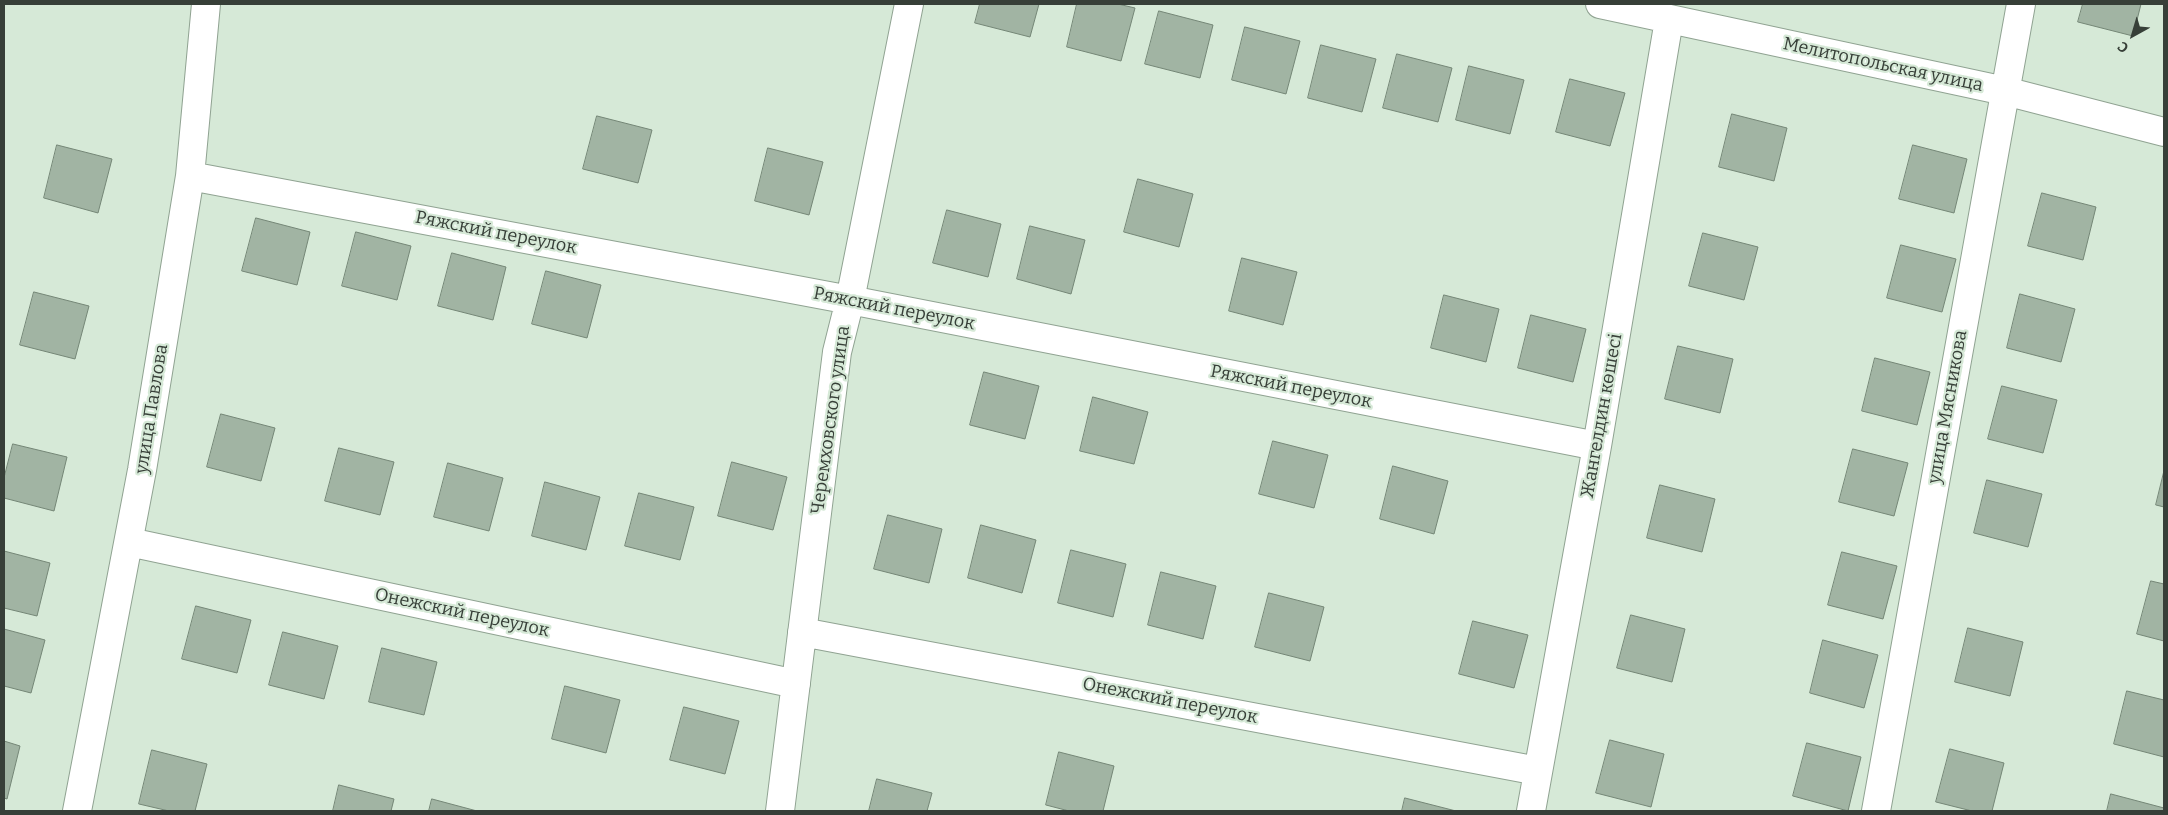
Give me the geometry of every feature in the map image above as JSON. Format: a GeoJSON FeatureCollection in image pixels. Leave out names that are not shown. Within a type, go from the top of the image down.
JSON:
{"type":"FeatureCollection","features":[{"type":"Feature","properties":{"kind":"street","name":"улица Павлова"},"geometry":{"type":"LineString","coordinates":[[78,811],[129,542],[190,176],[206,4]]}},
{"type":"Feature","properties":{"kind":"street","name":"Черемховского улица"},"geometry":{"type":"LineString","coordinates":[[780,811],[837,352],[850,300],[909,4]]}},
{"type":"Feature","properties":{"kind":"street","name":"Мелитопольская улица"},"geometry":{"type":"LineString","coordinates":[[1600,4],[2004,91],[2164,132]]}},
{"type":"Feature","properties":{"kind":"street","name":"улица Мясникова"},"geometry":{"type":"LineString","coordinates":[[1876,811],[2021,4]]}},
{"type":"Feature","properties":{"kind":"street","name":"Жангелдин көшесі"},"geometry":{"type":"LineString","coordinates":[[1531,811],[1597,446],[1669,20]]}},
{"type":"Feature","properties":{"kind":"street","name":"Ряжский переулок"},"geometry":{"type":"LineString","coordinates":[[190,176],[850,300],[1597,446]]}},
{"type":"Feature","properties":{"kind":"street","name":"Онежский переулок"},"geometry":{"type":"LineString","coordinates":[[129,542],[796,684]]}},
{"type":"Feature","properties":{"kind":"street","name":"Онежский переулок"},"geometry":{"type":"LineString","coordinates":[[802,632],[1538,771]]}},
{"type":"Feature","properties":{"kind":"building"},"geometry":{"type":"Polygon","coordinates":[[[980,4],[1039,4],[1030,37],[975,23],[980,4]]]}},
{"type":"Feature","properties":{"kind":"building"},"geometry":{"type":"Polygon","coordinates":[[[1077,4],[1118,4],[1135,8],[1121,61],[1067,47],[1077,4]]]}},
{"type":"Feature","properties":{"kind":"building"},"geometry":{"type":"Polygon","coordinates":[[[2083,4],[2141,4],[2133,36],[2078,22],[2083,4]]]}},
{"type":"Feature","properties":{"kind":"building"},"geometry":{"type":"Polygon","coordinates":[[[1159,11],[1213,25],[1200,78],[1145,64],[1159,11]]]}},
{"type":"Feature","properties":{"kind":"building"},"geometry":{"type":"Polygon","coordinates":[[[1245,27],[1300,41],[1286,94],[1232,80],[1245,27]]]}},
{"type":"Feature","properties":{"kind":"building"},"geometry":{"type":"Polygon","coordinates":[[[1321,45],[1376,59],[1362,112],[1308,98],[1321,45]]]}},
{"type":"Feature","properties":{"kind":"building"},"geometry":{"type":"Polygon","coordinates":[[[1397,54],[1452,68],[1438,122],[1383,108],[1397,54]]]}},
{"type":"Feature","properties":{"kind":"building"},"geometry":{"type":"Polygon","coordinates":[[[1469,66],[1524,80],[1510,134],[1456,120],[1469,66]]]}},
{"type":"Feature","properties":{"kind":"building"},"geometry":{"type":"Polygon","coordinates":[[[1570,79],[1625,93],[1610,146],[1556,132],[1570,79]]]}},
{"type":"Feature","properties":{"kind":"building"},"geometry":{"type":"Polygon","coordinates":[[[1732,114],[1787,128],[1774,181],[1719,167],[1732,114]]]}},
{"type":"Feature","properties":{"kind":"building"},"geometry":{"type":"Polygon","coordinates":[[[597,116],[652,130],[638,183],[583,169],[597,116]]]}},
{"type":"Feature","properties":{"kind":"building"},"geometry":{"type":"Polygon","coordinates":[[[57,145],[112,159],[98,213],[44,198],[57,145]]]}},
{"type":"Feature","properties":{"kind":"building"},"geometry":{"type":"Polygon","coordinates":[[[1913,145],[1967,159],[1954,213],[1899,199],[1913,145]]]}},
{"type":"Feature","properties":{"kind":"building"},"geometry":{"type":"Polygon","coordinates":[[[768,148],[823,162],[809,215],[755,201],[768,148]]]}},
{"type":"Feature","properties":{"kind":"building"},"geometry":{"type":"Polygon","coordinates":[[[1138,179],[1193,194],[1179,247],[1124,232],[1138,179]]]}},
{"type":"Feature","properties":{"kind":"building"},"geometry":{"type":"Polygon","coordinates":[[[2042,193],[2096,207],[2083,260],[2028,246],[2042,193]]]}},
{"type":"Feature","properties":{"kind":"building"},"geometry":{"type":"Polygon","coordinates":[[[947,210],[1001,224],[988,277],[933,263],[947,210]]]}},
{"type":"Feature","properties":{"kind":"building"},"geometry":{"type":"Polygon","coordinates":[[[256,218],[310,232],[297,285],[242,271],[256,218]]]}},
{"type":"Feature","properties":{"kind":"building"},"geometry":{"type":"Polygon","coordinates":[[[1030,226],[1085,240],[1071,294],[1017,279],[1030,226]]]}},
{"type":"Feature","properties":{"kind":"building"},"geometry":{"type":"Polygon","coordinates":[[[356,232],[411,246],[397,300],[342,286],[356,232]]]}},
{"type":"Feature","properties":{"kind":"building"},"geometry":{"type":"Polygon","coordinates":[[[1703,233],[1758,247],[1744,300],[1689,286],[1703,233]]]}},
{"type":"Feature","properties":{"kind":"building"},"geometry":{"type":"Polygon","coordinates":[[[1901,245],[1956,259],[1942,312],[1887,298],[1901,245]]]}},
{"type":"Feature","properties":{"kind":"building"},"geometry":{"type":"Polygon","coordinates":[[[452,253],[506,267],[493,320],[438,306],[452,253]]]}},
{"type":"Feature","properties":{"kind":"building"},"geometry":{"type":"Polygon","coordinates":[[[1242,258],[1297,272],[1283,325],[1229,311],[1242,258]]]}},
{"type":"Feature","properties":{"kind":"building"},"geometry":{"type":"Polygon","coordinates":[[[546,271],[601,285],[587,338],[532,324],[546,271]]]}},
{"type":"Feature","properties":{"kind":"building"},"geometry":{"type":"Polygon","coordinates":[[[34,292],[89,306],[75,359],[20,345],[34,292]]]}},
{"type":"Feature","properties":{"kind":"building"},"geometry":{"type":"Polygon","coordinates":[[[2020,294],[2075,309],[2061,362],[2007,348],[2020,294]]]}},
{"type":"Feature","properties":{"kind":"building"},"geometry":{"type":"Polygon","coordinates":[[[1444,295],[1499,309],[1486,362],[1431,348],[1444,295]]]}},
{"type":"Feature","properties":{"kind":"building"},"geometry":{"type":"Polygon","coordinates":[[[1531,315],[1586,329],[1573,382],[1518,368],[1531,315]]]}},
{"type":"Feature","properties":{"kind":"building"},"geometry":{"type":"Polygon","coordinates":[[[1678,346],[1733,359],[1720,413],[1665,399],[1678,346]]]}},
{"type":"Feature","properties":{"kind":"building"},"geometry":{"type":"Polygon","coordinates":[[[1875,358],[1930,372],[1917,425],[1862,411],[1875,358]]]}},
{"type":"Feature","properties":{"kind":"building"},"geometry":{"type":"Polygon","coordinates":[[[984,372],[1039,386],[1025,439],[970,425],[984,372]]]}},
{"type":"Feature","properties":{"kind":"building"},"geometry":{"type":"Polygon","coordinates":[[[2002,386],[2057,400],[2043,453],[1988,439],[2002,386]]]}},
{"type":"Feature","properties":{"kind":"building"},"geometry":{"type":"Polygon","coordinates":[[[1093,397],[1148,412],[1134,464],[1080,451],[1093,397]]]}},
{"type":"Feature","properties":{"kind":"building"},"geometry":{"type":"Polygon","coordinates":[[[221,414],[275,428],[261,481],[207,467],[221,414]]]}},
{"type":"Feature","properties":{"kind":"building"},"geometry":{"type":"Polygon","coordinates":[[[1273,441],[1328,455],[1314,508],[1259,494],[1273,441]]]}},
{"type":"Feature","properties":{"kind":"building"},"geometry":{"type":"Polygon","coordinates":[[[13,444],[67,457],[54,511],[4,498],[4,478],[13,444]]]}},
{"type":"Feature","properties":{"kind":"building"},"geometry":{"type":"Polygon","coordinates":[[[339,448],[394,462],[380,515],[325,501],[339,448]]]}},
{"type":"Feature","properties":{"kind":"building"},"geometry":{"type":"Polygon","coordinates":[[[1853,449],[1908,463],[1894,516],[1839,502],[1853,449]]]}},
{"type":"Feature","properties":{"kind":"building"},"geometry":{"type":"Polygon","coordinates":[[[732,462],[787,477],[773,530],[718,516],[732,462]]]}},
{"type":"Feature","properties":{"kind":"building"},"geometry":{"type":"Polygon","coordinates":[[[448,463],[503,478],[489,531],[434,517],[448,463]]]}},
{"type":"Feature","properties":{"kind":"building"},"geometry":{"type":"Polygon","coordinates":[[[1393,466],[1448,481],[1434,534],[1380,519],[1393,466]]]}},
{"type":"Feature","properties":{"kind":"building"},"geometry":{"type":"Polygon","coordinates":[[[2164,471],[2164,507],[2156,505],[2164,471]]]}},
{"type":"Feature","properties":{"kind":"building"},"geometry":{"type":"Polygon","coordinates":[[[1987,480],[2042,494],[2028,547],[1974,533],[1987,480]]]}},
{"type":"Feature","properties":{"kind":"building"},"geometry":{"type":"Polygon","coordinates":[[[545,482],[600,497],[586,550],[532,536],[545,482]]]}},
{"type":"Feature","properties":{"kind":"building"},"geometry":{"type":"Polygon","coordinates":[[[1660,485],[1715,499],[1702,552],[1647,538],[1660,485]]]}},
{"type":"Feature","properties":{"kind":"building"},"geometry":{"type":"Polygon","coordinates":[[[639,493],[694,507],[680,560],[625,546],[639,493]]]}},
{"type":"Feature","properties":{"kind":"building"},"geometry":{"type":"Polygon","coordinates":[[[888,515],[942,529],[929,583],[874,569],[888,515]]]}},
{"type":"Feature","properties":{"kind":"building"},"geometry":{"type":"Polygon","coordinates":[[[981,525],[1036,540],[1022,593],[968,578],[981,525]]]}},
{"type":"Feature","properties":{"kind":"building"},"geometry":{"type":"Polygon","coordinates":[[[1071,550],[1126,564],[1113,617],[1058,603],[1071,550]]]}},
{"type":"Feature","properties":{"kind":"building"},"geometry":{"type":"Polygon","coordinates":[[[4,551],[50,563],[37,616],[4,608],[4,551]]]}},
{"type":"Feature","properties":{"kind":"building"},"geometry":{"type":"Polygon","coordinates":[[[1842,552],[1897,566],[1883,619],[1828,605],[1842,552]]]}},
{"type":"Feature","properties":{"kind":"building"},"geometry":{"type":"Polygon","coordinates":[[[1161,572],[1216,586],[1203,639],[1148,625],[1161,572]]]}},
{"type":"Feature","properties":{"kind":"building"},"geometry":{"type":"Polygon","coordinates":[[[2151,581],[2164,584],[2164,641],[2137,634],[2151,581]]]}},
{"type":"Feature","properties":{"kind":"building"},"geometry":{"type":"Polygon","coordinates":[[[1269,593],[1324,607],[1310,661],[1255,647],[1269,593]]]}},
{"type":"Feature","properties":{"kind":"building"},"geometry":{"type":"Polygon","coordinates":[[[196,606],[251,620],[237,673],[182,659],[196,606]]]}},
{"type":"Feature","properties":{"kind":"building"},"geometry":{"type":"Polygon","coordinates":[[[1631,615],[1685,629],[1672,682],[1617,668],[1631,615]]]}},
{"type":"Feature","properties":{"kind":"building"},"geometry":{"type":"Polygon","coordinates":[[[1473,621],[1528,635],[1514,688],[1459,674],[1473,621]]]}},
{"type":"Feature","properties":{"kind":"building"},"geometry":{"type":"Polygon","coordinates":[[[1968,628],[2023,642],[2010,696],[1955,682],[1968,628]]]}},
{"type":"Feature","properties":{"kind":"building"},"geometry":{"type":"Polygon","coordinates":[[[4,629],[45,640],[31,693],[4,686],[4,629]]]}},
{"type":"Feature","properties":{"kind":"building"},"geometry":{"type":"Polygon","coordinates":[[[283,632],[338,646],[324,699],[269,685],[283,632]]]}},
{"type":"Feature","properties":{"kind":"building"},"geometry":{"type":"Polygon","coordinates":[[[1823,640],[1878,655],[1864,708],[1810,693],[1823,640]]]}},
{"type":"Feature","properties":{"kind":"building"},"geometry":{"type":"Polygon","coordinates":[[[382,648],[437,662],[424,715],[369,702],[382,648]]]}},
{"type":"Feature","properties":{"kind":"building"},"geometry":{"type":"Polygon","coordinates":[[[565,686],[620,700],[606,753],[552,739],[565,686]]]}},
{"type":"Feature","properties":{"kind":"building"},"geometry":{"type":"Polygon","coordinates":[[[2127,691],[2164,700],[2164,757],[2114,744],[2127,691]]]}},
{"type":"Feature","properties":{"kind":"building"},"geometry":{"type":"Polygon","coordinates":[[[684,707],[739,721],[725,774],[670,760],[684,707]]]}},
{"type":"Feature","properties":{"kind":"building"},"geometry":{"type":"Polygon","coordinates":[[[1610,740],[1664,754],[1651,807],[1596,793],[1610,740]]]}},
{"type":"Feature","properties":{"kind":"building"},"geometry":{"type":"Polygon","coordinates":[[[4,741],[20,746],[7,799],[4,798],[4,741]]]}},
{"type":"Feature","properties":{"kind":"building"},"geometry":{"type":"Polygon","coordinates":[[[1807,743],[1861,757],[1848,811],[1793,796],[1807,743]]]}},
{"type":"Feature","properties":{"kind":"building"},"geometry":{"type":"Polygon","coordinates":[[[1950,749],[2004,763],[1992,811],[1972,811],[1936,802],[1950,749]]]}},
{"type":"Feature","properties":{"kind":"building"},"geometry":{"type":"Polygon","coordinates":[[[152,750],[207,764],[195,811],[169,811],[139,804],[152,750]]]}},
{"type":"Feature","properties":{"kind":"building"},"geometry":{"type":"Polygon","coordinates":[[[1059,752],[1114,766],[1103,811],[1069,811],[1046,805],[1059,752]]]}},
{"type":"Feature","properties":{"kind":"building"},"geometry":{"type":"Polygon","coordinates":[[[877,779],[932,793],[927,811],[869,811],[877,779]]]}},
{"type":"Feature","properties":{"kind":"building"},"geometry":{"type":"Polygon","coordinates":[[[339,785],[394,799],[391,811],[333,811],[339,785]]]}},
{"type":"Feature","properties":{"kind":"building"},"geometry":{"type":"Polygon","coordinates":[[[2111,794],[2164,808],[2164,811],[2107,811],[2111,794]]]}},
{"type":"Feature","properties":{"kind":"building"},"geometry":{"type":"Polygon","coordinates":[[[1405,798],[1456,811],[1402,811],[1405,798]]]}},
{"type":"Feature","properties":{"kind":"building"},"geometry":{"type":"Polygon","coordinates":[[[432,799],[477,811],[429,811],[432,799]]]}}]}
